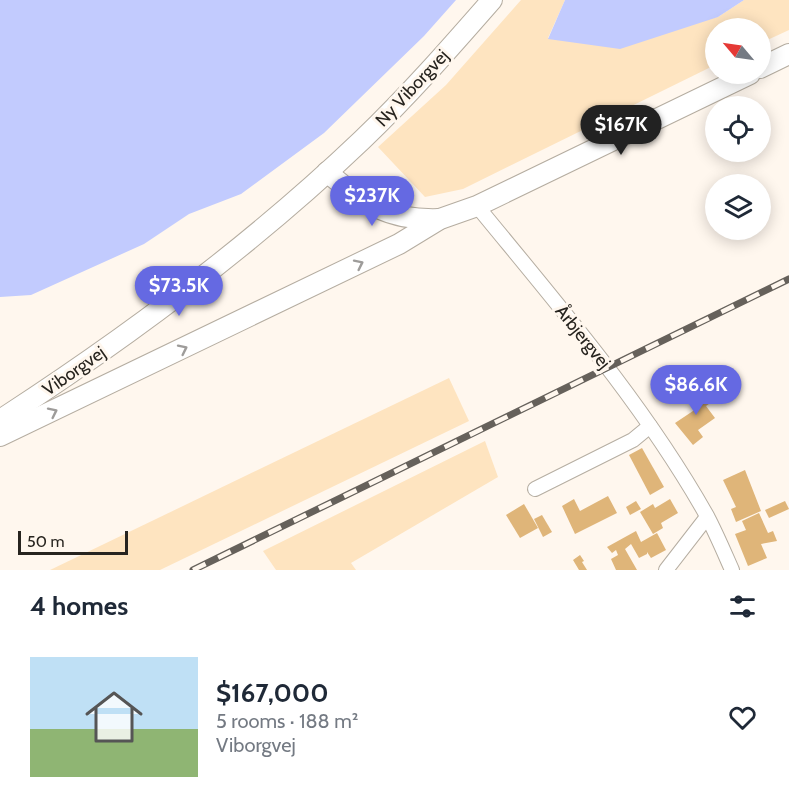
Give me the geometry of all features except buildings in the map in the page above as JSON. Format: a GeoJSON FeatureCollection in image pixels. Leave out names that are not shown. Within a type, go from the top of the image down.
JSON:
{"type":"FeatureCollection","features":[{"type":"Feature","properties":{"kind":"street","name":"Ny Viborgvej"},"geometry":{"type":"LineString","coordinates":[[327,172],[420,82],[492,0]]}},
{"type":"Feature","properties":{"kind":"street"},"geometry":{"type":"LineString","coordinates":[[771,63],[789,54]]}},
{"type":"Feature","properties":{"kind":"street","name":"Viborgvej"},"geometry":{"type":"LineString","coordinates":[[0,436],[399,244],[440,219],[477,206],[729,84]]}},
{"type":"Feature","properties":{"kind":"street","name":"Viborgvej"},"geometry":{"type":"LineString","coordinates":[[0,420],[51,387],[145,319],[249,240],[327,172],[371,207],[423,220],[440,219]]}},
{"type":"Feature","properties":{"kind":"street","name":"Årbjergvej"},"geometry":{"type":"LineString","coordinates":[[477,206],[608,368],[650,426],[707,517],[732,570]]}},
{"type":"Feature","properties":{"kind":"street"},"geometry":{"type":"LineString","coordinates":[[535,489],[633,440],[650,426]]}},
{"type":"Feature","properties":{"kind":"street"},"geometry":{"type":"LineString","coordinates":[[666,570],[707,517]]}},
{"type":"Feature","properties":{"kind":"shaded area"},"geometry":{"type":"Polygon","coordinates":[[[521,0],[565,0],[548,38],[705,19],[705,70],[463,189],[425,197],[378,147],[446,85],[521,0]]]}},
{"type":"Feature","properties":{"kind":"shaded area"},"geometry":{"type":"Polygon","coordinates":[[[744,0],[789,0],[789,30],[771,38],[771,18],[710,18],[718,17],[744,0]]]}},
{"type":"Feature","properties":{"kind":"shaded area"},"geometry":{"type":"Polygon","coordinates":[[[449,378],[469,421],[160,570],[50,570],[449,378]]]}},
{"type":"Feature","properties":{"kind":"shaded area"},"geometry":{"type":"Polygon","coordinates":[[[485,441],[498,477],[351,563],[356,570],[276,570],[263,551],[485,441]]]}},
{"type":"Feature","properties":{"kind":"water"},"geometry":{"type":"Polygon","coordinates":[[[0,0],[456,0],[424,36],[324,133],[241,194],[189,214],[144,244],[31,295],[0,297],[0,0]]]}},
{"type":"Feature","properties":{"kind":"water"},"geometry":{"type":"Polygon","coordinates":[[[565,0],[744,0],[718,17],[705,18],[705,21],[620,49],[548,39],[565,0]]]}},
{"type":"Feature","properties":{"kind":"railway"},"geometry":{"type":"LineString","coordinates":[[193,570],[789,279]]}}]}
